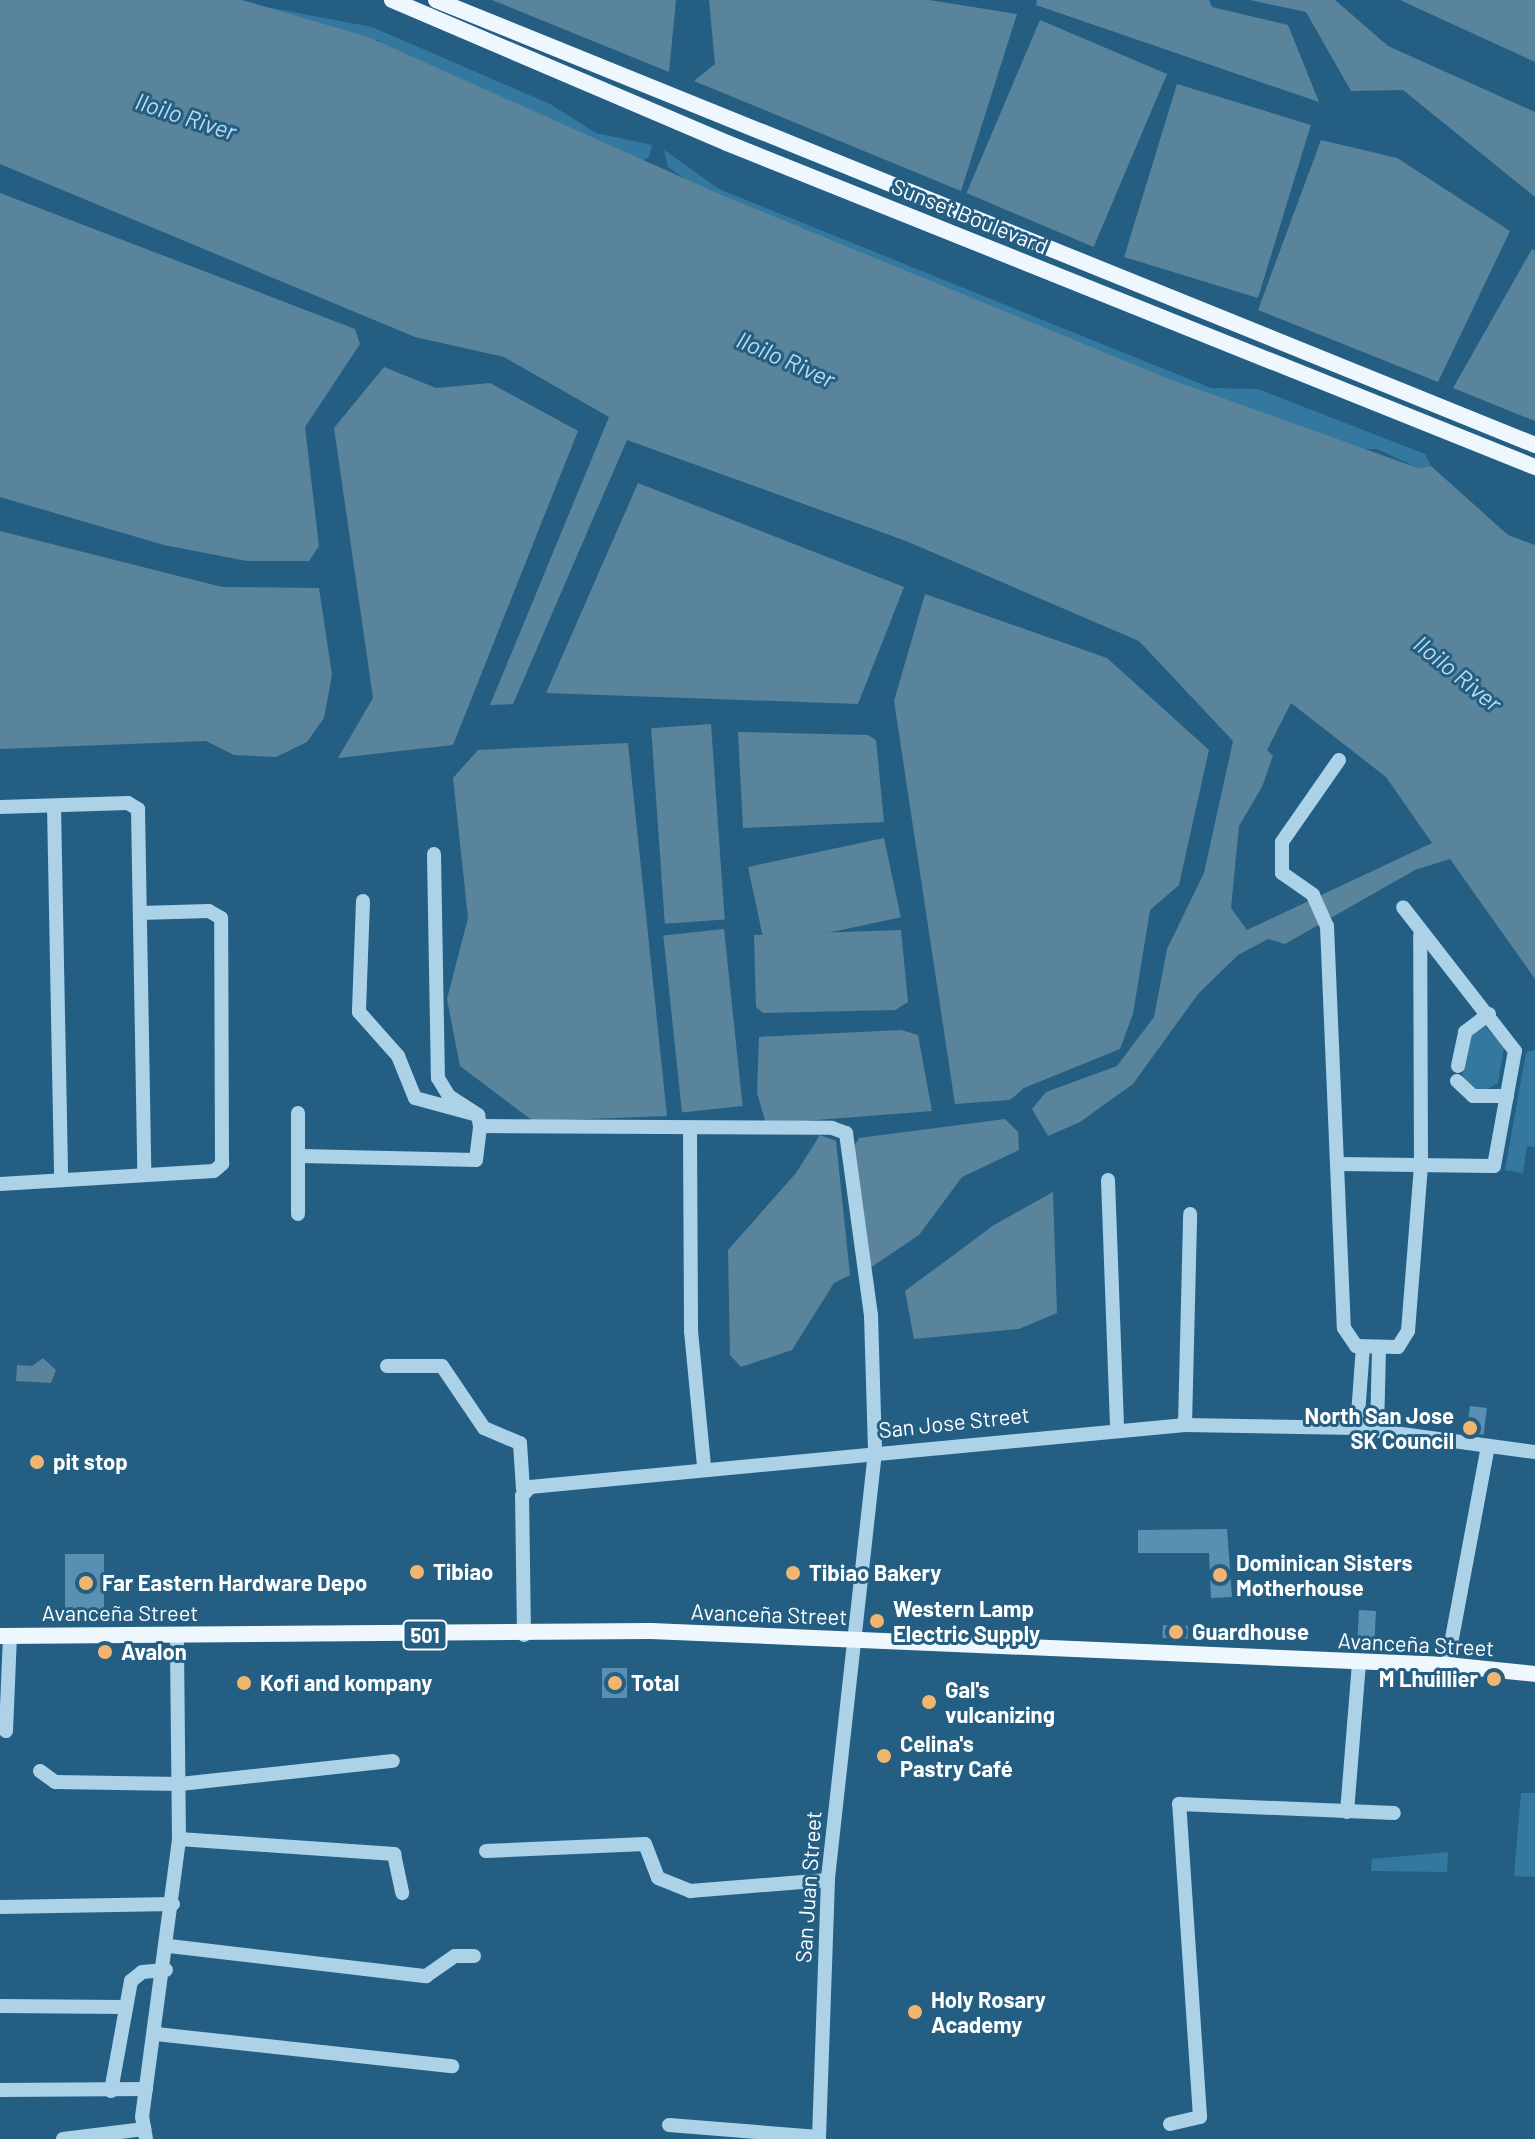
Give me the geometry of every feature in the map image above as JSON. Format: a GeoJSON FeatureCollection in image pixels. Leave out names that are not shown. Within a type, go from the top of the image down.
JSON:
{"type":"FeatureCollection","features":[{"type":"Feature","properties":{"kind":"main road","name":"Sunset Boulevard"},"geometry":{"type":"LineString","coordinates":[[392,0],[1036,266],[1535,467]]}},
{"type":"Feature","properties":{"kind":"main road","name":"Sunset Boulevard"},"geometry":{"type":"LineString","coordinates":[[436,0],[1043,250],[1535,445]]}},
{"type":"Feature","properties":{"kind":"main road"},"geometry":{"type":"LineString","coordinates":[[1036,266],[1043,250]]}},
{"type":"Feature","properties":{"kind":"main road","name":"Avanceña Street"},"geometry":{"type":"LineString","coordinates":[[5,1636],[524,1635],[651,1631],[850,1638],[1061,1653],[1447,1665],[1535,1674]]}},
{"type":"Feature","properties":{"kind":"street"},"geometry":{"type":"LineString","coordinates":[[1339,760],[1282,842],[1282,873],[1313,895],[1327,926],[1344,1328],[1363,1347],[1379,1349],[1398,1347],[1408,1331],[1421,1166],[1420,935]]}},
{"type":"Feature","properties":{"kind":"street"},"geometry":{"type":"LineString","coordinates":[[0,807],[128,803],[138,809],[144,1170]]}},
{"type":"Feature","properties":{"kind":"street"},"geometry":{"type":"LineString","coordinates":[[54,806],[61,1178]]}},
{"type":"Feature","properties":{"kind":"street"},"geometry":{"type":"LineString","coordinates":[[434,854],[438,1078],[449,1096],[479,1120]]}},
{"type":"Feature","properties":{"kind":"street"},"geometry":{"type":"LineString","coordinates":[[363,901],[359,1012],[398,1056],[415,1098],[479,1120],[690,1130],[691,1331],[704,1466]]}},
{"type":"Feature","properties":{"kind":"street"},"geometry":{"type":"LineString","coordinates":[[1338,1164],[1494,1166],[1515,1051],[1489,1014],[1420,935],[1403,907]]}},
{"type":"Feature","properties":{"kind":"street"},"geometry":{"type":"LineString","coordinates":[[0,1184],[144,1170],[214,1171],[222,1164],[221,918],[209,911],[140,913]]}},
{"type":"Feature","properties":{"kind":"street"},"geometry":{"type":"LineString","coordinates":[[1489,1014],[1465,1032],[1457,1074],[1473,1096],[1507,1096]]}},
{"type":"Feature","properties":{"kind":"street"},"geometry":{"type":"LineString","coordinates":[[298,1113],[301,1156],[298,1214]]}},
{"type":"Feature","properties":{"kind":"street"},"geometry":{"type":"LineString","coordinates":[[301,1156],[476,1160],[479,1120]]}},
{"type":"Feature","properties":{"kind":"street","name":"San Juan Street"},"geometry":{"type":"LineString","coordinates":[[690,1130],[832,1128],[846,1133],[871,1315],[875,1452],[850,1638],[828,1880],[819,2138]]}},
{"type":"Feature","properties":{"kind":"street"},"geometry":{"type":"LineString","coordinates":[[1108,1180],[1117,1431]]}},
{"type":"Feature","properties":{"kind":"street"},"geometry":{"type":"LineString","coordinates":[[1185,1425],[1190,1214]]}},
{"type":"Feature","properties":{"kind":"street"},"geometry":{"type":"LineString","coordinates":[[1357,1428],[1363,1347]]}},
{"type":"Feature","properties":{"kind":"street"},"geometry":{"type":"LineString","coordinates":[[1377,1431],[1379,1349]]}},
{"type":"Feature","properties":{"kind":"street"},"geometry":{"type":"LineString","coordinates":[[387,1366],[444,1368],[484,1428],[520,1443],[524,1635]]}},
{"type":"Feature","properties":{"kind":"street","name":"San Jose Street"},"geometry":{"type":"LineString","coordinates":[[523,1489],[704,1466],[1185,1425],[1357,1428],[1535,1452]]}},
{"type":"Feature","properties":{"kind":"street"},"geometry":{"type":"LineString","coordinates":[[1447,1665],[1488,1446]]}},
{"type":"Feature","properties":{"kind":"street"},"geometry":{"type":"LineString","coordinates":[[63,2139],[145,2134],[146,2089],[166,1970],[179,1839],[177,1635]]}},
{"type":"Feature","properties":{"kind":"street"},"geometry":{"type":"LineString","coordinates":[[5,1636],[6,1731]]}},
{"type":"Feature","properties":{"kind":"street"},"geometry":{"type":"LineString","coordinates":[[1347,1812],[1359,1662]]}},
{"type":"Feature","properties":{"kind":"street"},"geometry":{"type":"LineString","coordinates":[[40,1771],[55,1782],[180,1784],[393,1761]]}},
{"type":"Feature","properties":{"kind":"street"},"geometry":{"type":"LineString","coordinates":[[1170,2124],[1200,2117],[1179,1804],[1394,1813]]}},
{"type":"Feature","properties":{"kind":"street"},"geometry":{"type":"LineString","coordinates":[[179,1839],[394,1854],[402,1893]]}},
{"type":"Feature","properties":{"kind":"street"},"geometry":{"type":"LineString","coordinates":[[486,1851],[645,1844],[658,1878],[690,1891],[828,1880]]}},
{"type":"Feature","properties":{"kind":"street"},"geometry":{"type":"LineString","coordinates":[[0,1907],[173,1904]]}},
{"type":"Feature","properties":{"kind":"street"},"geometry":{"type":"LineString","coordinates":[[169,1946],[426,1976],[455,1956],[474,1956]]}},
{"type":"Feature","properties":{"kind":"street"},"geometry":{"type":"LineString","coordinates":[[111,2091],[123,2007],[135,1975],[166,1970]]}},
{"type":"Feature","properties":{"kind":"street"},"geometry":{"type":"LineString","coordinates":[[0,2006],[123,2007]]}},
{"type":"Feature","properties":{"kind":"street"},"geometry":{"type":"LineString","coordinates":[[156,2034],[452,2066]]}},
{"type":"Feature","properties":{"kind":"street"},"geometry":{"type":"LineString","coordinates":[[0,2090],[146,2089]]}},
{"type":"Feature","properties":{"kind":"street"},"geometry":{"type":"LineString","coordinates":[[669,2125],[819,2138]]}},
{"type":"Feature","properties":{"kind":"shaded area"},"geometry":{"type":"Polygon","coordinates":[[[229,0],[372,27],[550,104],[596,133],[652,145],[649,157],[637,163],[381,56],[379,40],[361,41],[229,0]]]}},
{"type":"Feature","properties":{"kind":"shaded area"},"geometry":{"type":"Polygon","coordinates":[[[664,150],[719,189],[1211,388],[1258,389],[1425,454],[1431,466],[1418,468],[1377,449],[1335,449],[691,183],[668,167],[664,150]]]}},
{"type":"Feature","properties":{"kind":"shaded area"},"geometry":{"type":"Polygon","coordinates":[[[1484,1025],[1504,1047],[1498,1083],[1480,1093],[1462,1080],[1466,1041],[1484,1025]]]}},
{"type":"Feature","properties":{"kind":"shaded area"},"geometry":{"type":"Polygon","coordinates":[[[1535,1050],[1535,1147],[1527,1146],[1523,1173],[1505,1170],[1526,1052],[1535,1050]]]}},
{"type":"Feature","properties":{"kind":"shaded area"},"geometry":{"type":"Polygon","coordinates":[[[1521,1793],[1535,1793],[1535,1877],[1514,1876],[1521,1793]]]}},
{"type":"Feature","properties":{"kind":"shaded area"},"geometry":{"type":"Polygon","coordinates":[[[1448,1852],[1447,1872],[1371,1871],[1372,1859],[1448,1852]]]}},
{"type":"Feature","properties":{"kind":"water","name":"Iloilo River"},"geometry":{"type":"Polygon","coordinates":[[[0,0],[242,0],[368,37],[717,193],[1169,379],[1418,468],[1431,466],[1508,535],[1535,545],[1535,979],[1450,859],[1415,870],[1285,944],[1268,939],[1238,955],[1198,994],[1133,1084],[1080,1122],[1048,1136],[1032,1109],[1046,1092],[1117,1066],[1154,1017],[1167,949],[1204,873],[1233,741],[1139,641],[906,541],[627,440],[513,704],[490,705],[609,417],[504,357],[415,337],[0,164],[0,0]],[[1291,703],[1267,750],[1273,756],[1262,787],[1239,826],[1231,908],[1247,930],[1432,843],[1386,777],[1291,703]]]}},
{"type":"Feature","properties":{"kind":"water"},"geometry":{"type":"Polygon","coordinates":[[[492,0],[676,0],[669,72],[492,0]]]}},
{"type":"Feature","properties":{"kind":"water"},"geometry":{"type":"Polygon","coordinates":[[[709,0],[929,0],[1017,14],[961,191],[694,81],[715,64],[709,0]]]}},
{"type":"Feature","properties":{"kind":"water"},"geometry":{"type":"Polygon","coordinates":[[[1037,0],[1209,0],[1212,7],[1288,25],[1319,102],[1036,5],[1037,0]]]}},
{"type":"Feature","properties":{"kind":"water"},"geometry":{"type":"Polygon","coordinates":[[[1250,0],[1335,0],[1388,46],[1535,112],[1535,197],[1403,90],[1351,91],[1306,12],[1250,0]]]}},
{"type":"Feature","properties":{"kind":"water"},"geometry":{"type":"Polygon","coordinates":[[[1535,0],[1535,62],[1402,1],[1535,0]]]}},
{"type":"Feature","properties":{"kind":"water"},"geometry":{"type":"Polygon","coordinates":[[[1040,20],[1167,74],[1094,247],[967,193],[1040,20]]]}},
{"type":"Feature","properties":{"kind":"water"},"geometry":{"type":"Polygon","coordinates":[[[1177,84],[1311,125],[1258,298],[1124,257],[1177,84]]]}},
{"type":"Feature","properties":{"kind":"water"},"geometry":{"type":"Polygon","coordinates":[[[1321,140],[1397,158],[1510,231],[1438,382],[1258,310],[1321,140]]]}},
{"type":"Feature","properties":{"kind":"water"},"geometry":{"type":"Polygon","coordinates":[[[0,193],[355,329],[360,344],[305,427],[319,546],[309,561],[247,561],[164,545],[0,497],[0,193]]]}},
{"type":"Feature","properties":{"kind":"water"},"geometry":{"type":"Polygon","coordinates":[[[1532,249],[1535,251],[1535,421],[1453,388],[1532,249]]]}},
{"type":"Feature","properties":{"kind":"water"},"geometry":{"type":"Polygon","coordinates":[[[384,367],[436,388],[490,383],[578,431],[453,745],[338,758],[373,698],[334,428],[384,367]]]}},
{"type":"Feature","properties":{"kind":"water"},"geometry":{"type":"Polygon","coordinates":[[[638,483],[904,587],[858,704],[546,693],[638,483]]]}},
{"type":"Feature","properties":{"kind":"water"},"geometry":{"type":"Polygon","coordinates":[[[0,531],[222,587],[319,588],[332,675],[324,718],[307,742],[276,757],[234,755],[206,741],[0,749],[0,531]]]}},
{"type":"Feature","properties":{"kind":"water"},"geometry":{"type":"Polygon","coordinates":[[[925,594],[1107,658],[1209,750],[1179,885],[1150,910],[1133,1014],[1120,1049],[1024,1088],[1010,1100],[955,1104],[894,701],[925,594]]]}},
{"type":"Feature","properties":{"kind":"water"},"geometry":{"type":"Polygon","coordinates":[[[711,724],[725,920],[665,924],[651,728],[711,724]]]}},
{"type":"Feature","properties":{"kind":"water"},"geometry":{"type":"Polygon","coordinates":[[[738,732],[868,735],[876,740],[884,822],[743,828],[738,732]]]}},
{"type":"Feature","properties":{"kind":"water"},"geometry":{"type":"Polygon","coordinates":[[[628,743],[667,1116],[533,1121],[460,1066],[447,999],[468,918],[453,778],[478,750],[628,743]]]}},
{"type":"Feature","properties":{"kind":"water"},"geometry":{"type":"Polygon","coordinates":[[[884,838],[901,917],[765,946],[748,867],[884,838]]]}},
{"type":"Feature","properties":{"kind":"water"},"geometry":{"type":"Polygon","coordinates":[[[724,929],[743,1106],[682,1112],[663,935],[724,929]]]}},
{"type":"Feature","properties":{"kind":"water"},"geometry":{"type":"Polygon","coordinates":[[[901,930],[908,1002],[895,1010],[763,1013],[756,1007],[754,935],[901,930]]]}},
{"type":"Feature","properties":{"kind":"water"},"geometry":{"type":"Polygon","coordinates":[[[901,1030],[918,1035],[932,1111],[766,1124],[757,1093],[759,1037],[901,1030]]]}},
{"type":"Feature","properties":{"kind":"water"},"geometry":{"type":"Polygon","coordinates":[[[1005,1119],[1018,1132],[1019,1150],[962,1177],[919,1235],[870,1268],[853,1149],[859,1138],[1005,1119]]]}},
{"type":"Feature","properties":{"kind":"water"},"geometry":{"type":"Polygon","coordinates":[[[820,1135],[836,1141],[850,1275],[834,1283],[792,1350],[741,1367],[730,1355],[728,1250],[796,1173],[820,1135]]]}},
{"type":"Feature","properties":{"kind":"water"},"geometry":{"type":"Polygon","coordinates":[[[1053,1192],[1057,1313],[1019,1329],[914,1339],[905,1291],[994,1225],[1053,1192]]]}},
{"type":"Feature","properties":{"kind":"water"},"geometry":{"type":"Polygon","coordinates":[[[43,1358],[56,1370],[51,1383],[16,1381],[17,1365],[32,1366],[43,1358]]]}},
{"type":"Feature","properties":{"kind":"building"},"geometry":{"type":"Polygon","coordinates":[[[1470,1406],[1487,1408],[1484,1435],[1467,1433],[1470,1406]]]}},
{"type":"Feature","properties":{"kind":"building","name":"Dominican Sisters Motherhouse"},"geometry":{"type":"Polygon","coordinates":[[[1227,1529],[1232,1597],[1211,1598],[1209,1553],[1138,1553],[1138,1530],[1227,1529]]]}},
{"type":"Feature","properties":{"kind":"building","name":"Far Eastern Hardware Depo"},"geometry":{"type":"Polygon","coordinates":[[[65,1554],[104,1554],[104,1613],[65,1613],[65,1554]]]}},
{"type":"Feature","properties":{"kind":"building"},"geometry":{"type":"Polygon","coordinates":[[[1359,1610],[1376,1611],[1374,1645],[1357,1644],[1359,1610]]]}},
{"type":"Feature","properties":{"kind":"building","name":"Guardhouse"},"geometry":{"type":"Polygon","coordinates":[[[1163,1625],[1188,1626],[1188,1639],[1163,1638],[1163,1625]]]}},
{"type":"Feature","properties":{"kind":"building","name":"Total"},"geometry":{"type":"Polygon","coordinates":[[[602,1668],[627,1668],[627,1698],[602,1698],[602,1668]]]}},
{"type":"Feature","properties":{"kind":"place","name":"North San Jose SK Council"},"geometry":{"type":"Point","coordinates":[1470,1428]}},
{"type":"Feature","properties":{"kind":"place","name":"pit stop"},"geometry":{"type":"Point","coordinates":[37,1462]}},
{"type":"Feature","properties":{"kind":"place","name":"Tibiao"},"geometry":{"type":"Point","coordinates":[417,1572]}},
{"type":"Feature","properties":{"kind":"place","name":"Tibiao Bakery"},"geometry":{"type":"Point","coordinates":[793,1573]}},
{"type":"Feature","properties":{"kind":"place","name":"Dominican Sisters Motherhouse"},"geometry":{"type":"Point","coordinates":[1220,1575]}},
{"type":"Feature","properties":{"kind":"place","name":"Far Eastern Hardware Depo"},"geometry":{"type":"Point","coordinates":[86,1583]}},
{"type":"Feature","properties":{"kind":"place","name":"Western Lamp Electric Supply"},"geometry":{"type":"Point","coordinates":[877,1621]}},
{"type":"Feature","properties":{"kind":"place","name":"Guardhouse"},"geometry":{"type":"Point","coordinates":[1176,1632]}},
{"type":"Feature","properties":{"kind":"place","name":"Avalon"},"geometry":{"type":"Point","coordinates":[105,1652]}},
{"type":"Feature","properties":{"kind":"place","name":"M Lhuillier"},"geometry":{"type":"Point","coordinates":[1494,1679]}},
{"type":"Feature","properties":{"kind":"place","name":"Kofi and kompany"},"geometry":{"type":"Point","coordinates":[244,1683]}},
{"type":"Feature","properties":{"kind":"place","name":"Total"},"geometry":{"type":"Point","coordinates":[615,1683]}},
{"type":"Feature","properties":{"kind":"place","name":"Gal's vulcanizing"},"geometry":{"type":"Point","coordinates":[929,1702]}},
{"type":"Feature","properties":{"kind":"place","name":"Celina's Pastry Café"},"geometry":{"type":"Point","coordinates":[884,1756]}},
{"type":"Feature","properties":{"kind":"place","name":"Holy Rosary Academy"},"geometry":{"type":"Point","coordinates":[915,2012]}}]}
